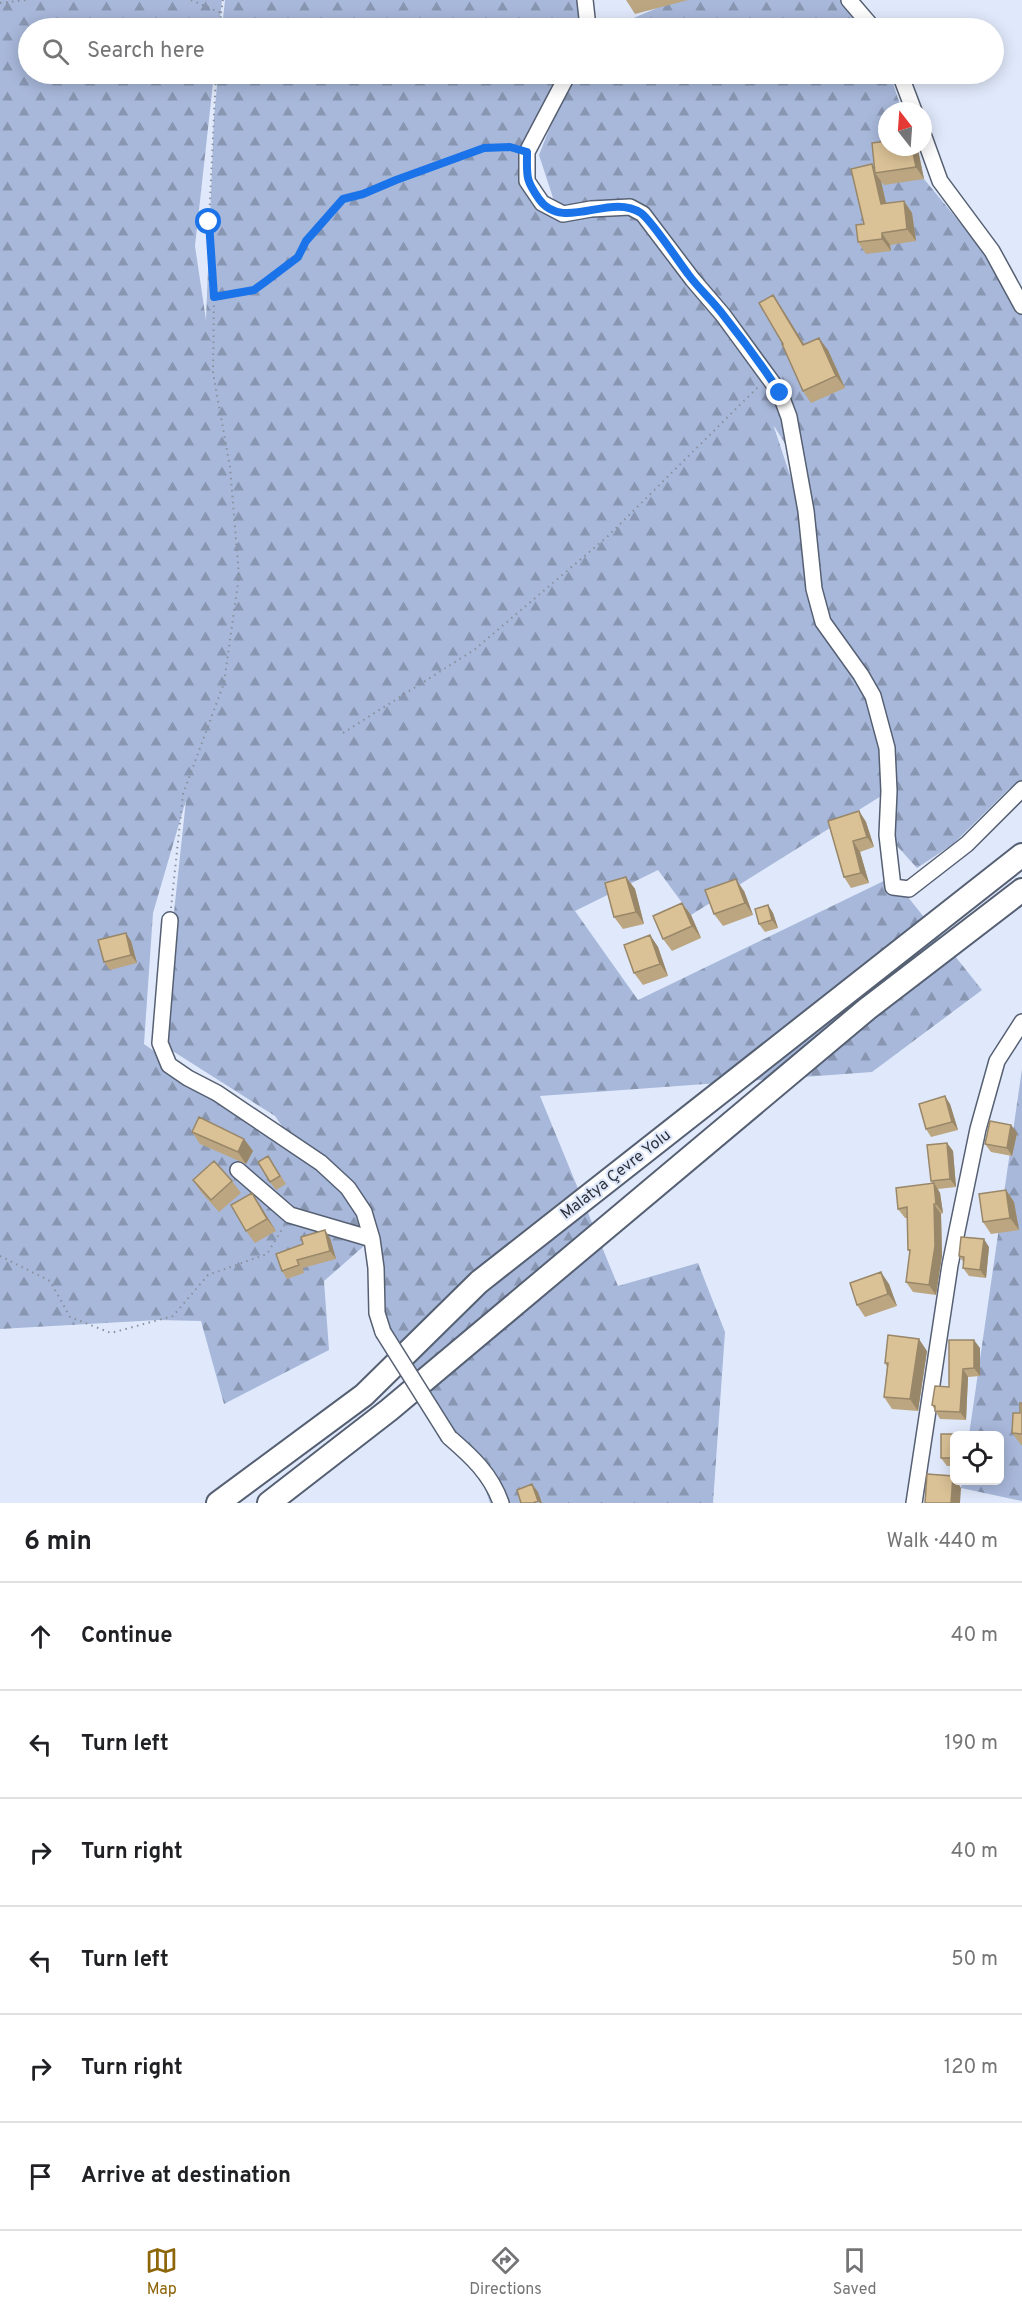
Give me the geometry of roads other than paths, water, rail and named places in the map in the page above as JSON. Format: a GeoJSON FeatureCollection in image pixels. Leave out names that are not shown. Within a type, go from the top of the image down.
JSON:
{"type":"FeatureCollection","features":[{"type":"Feature","properties":{"kind":"highway","name":"Malatya Çevre Yolu"},"geometry":{"type":"LineString","coordinates":[[218,1503],[364,1395],[479,1282],[1022,855]]}},
{"type":"Feature","properties":{"kind":"highway","name":"Malatya Çevre Yolu"},"geometry":{"type":"LineString","coordinates":[[269,1503],[389,1410],[867,1009],[1022,890]]}},
{"type":"Feature","properties":{"kind":"street"},"geometry":{"type":"LineString","coordinates":[[585,0],[587,18]]}},
{"type":"Feature","properties":{"kind":"street"},"geometry":{"type":"LineString","coordinates":[[849,0],[864,18]]}},
{"type":"Feature","properties":{"kind":"street"},"geometry":{"type":"LineString","coordinates":[[563,84],[527,152],[527,182],[542,203],[563,214],[591,209],[630,207],[643,214],[723,315],[780,393],[789,417],[806,511],[814,589],[823,622],[861,675],[873,696],[886,748],[889,791],[887,835],[892,887],[909,890],[967,844],[1022,789]]}},
{"type":"Feature","properties":{"kind":"street"},"geometry":{"type":"LineString","coordinates":[[904,84],[911,102]]}},
{"type":"Feature","properties":{"kind":"street"},"geometry":{"type":"LineString","coordinates":[[931,156],[940,181],[992,251],[1022,306]]}},
{"type":"Feature","properties":{"kind":"street"},"geometry":{"type":"LineString","coordinates":[[170,920],[160,1043],[169,1065],[217,1093],[321,1163],[348,1188],[364,1212],[372,1239],[376,1268],[377,1313],[383,1332],[448,1437],[476,1460],[497,1491],[501,1503]]}},
{"type":"Feature","properties":{"kind":"street"},"geometry":{"type":"LineString","coordinates":[[914,1503],[950,1265],[978,1130],[998,1060],[1022,1022]]}},
{"type":"Feature","properties":{"kind":"street"},"geometry":{"type":"LineString","coordinates":[[238,1170],[290,1215],[372,1239]]}}]}
